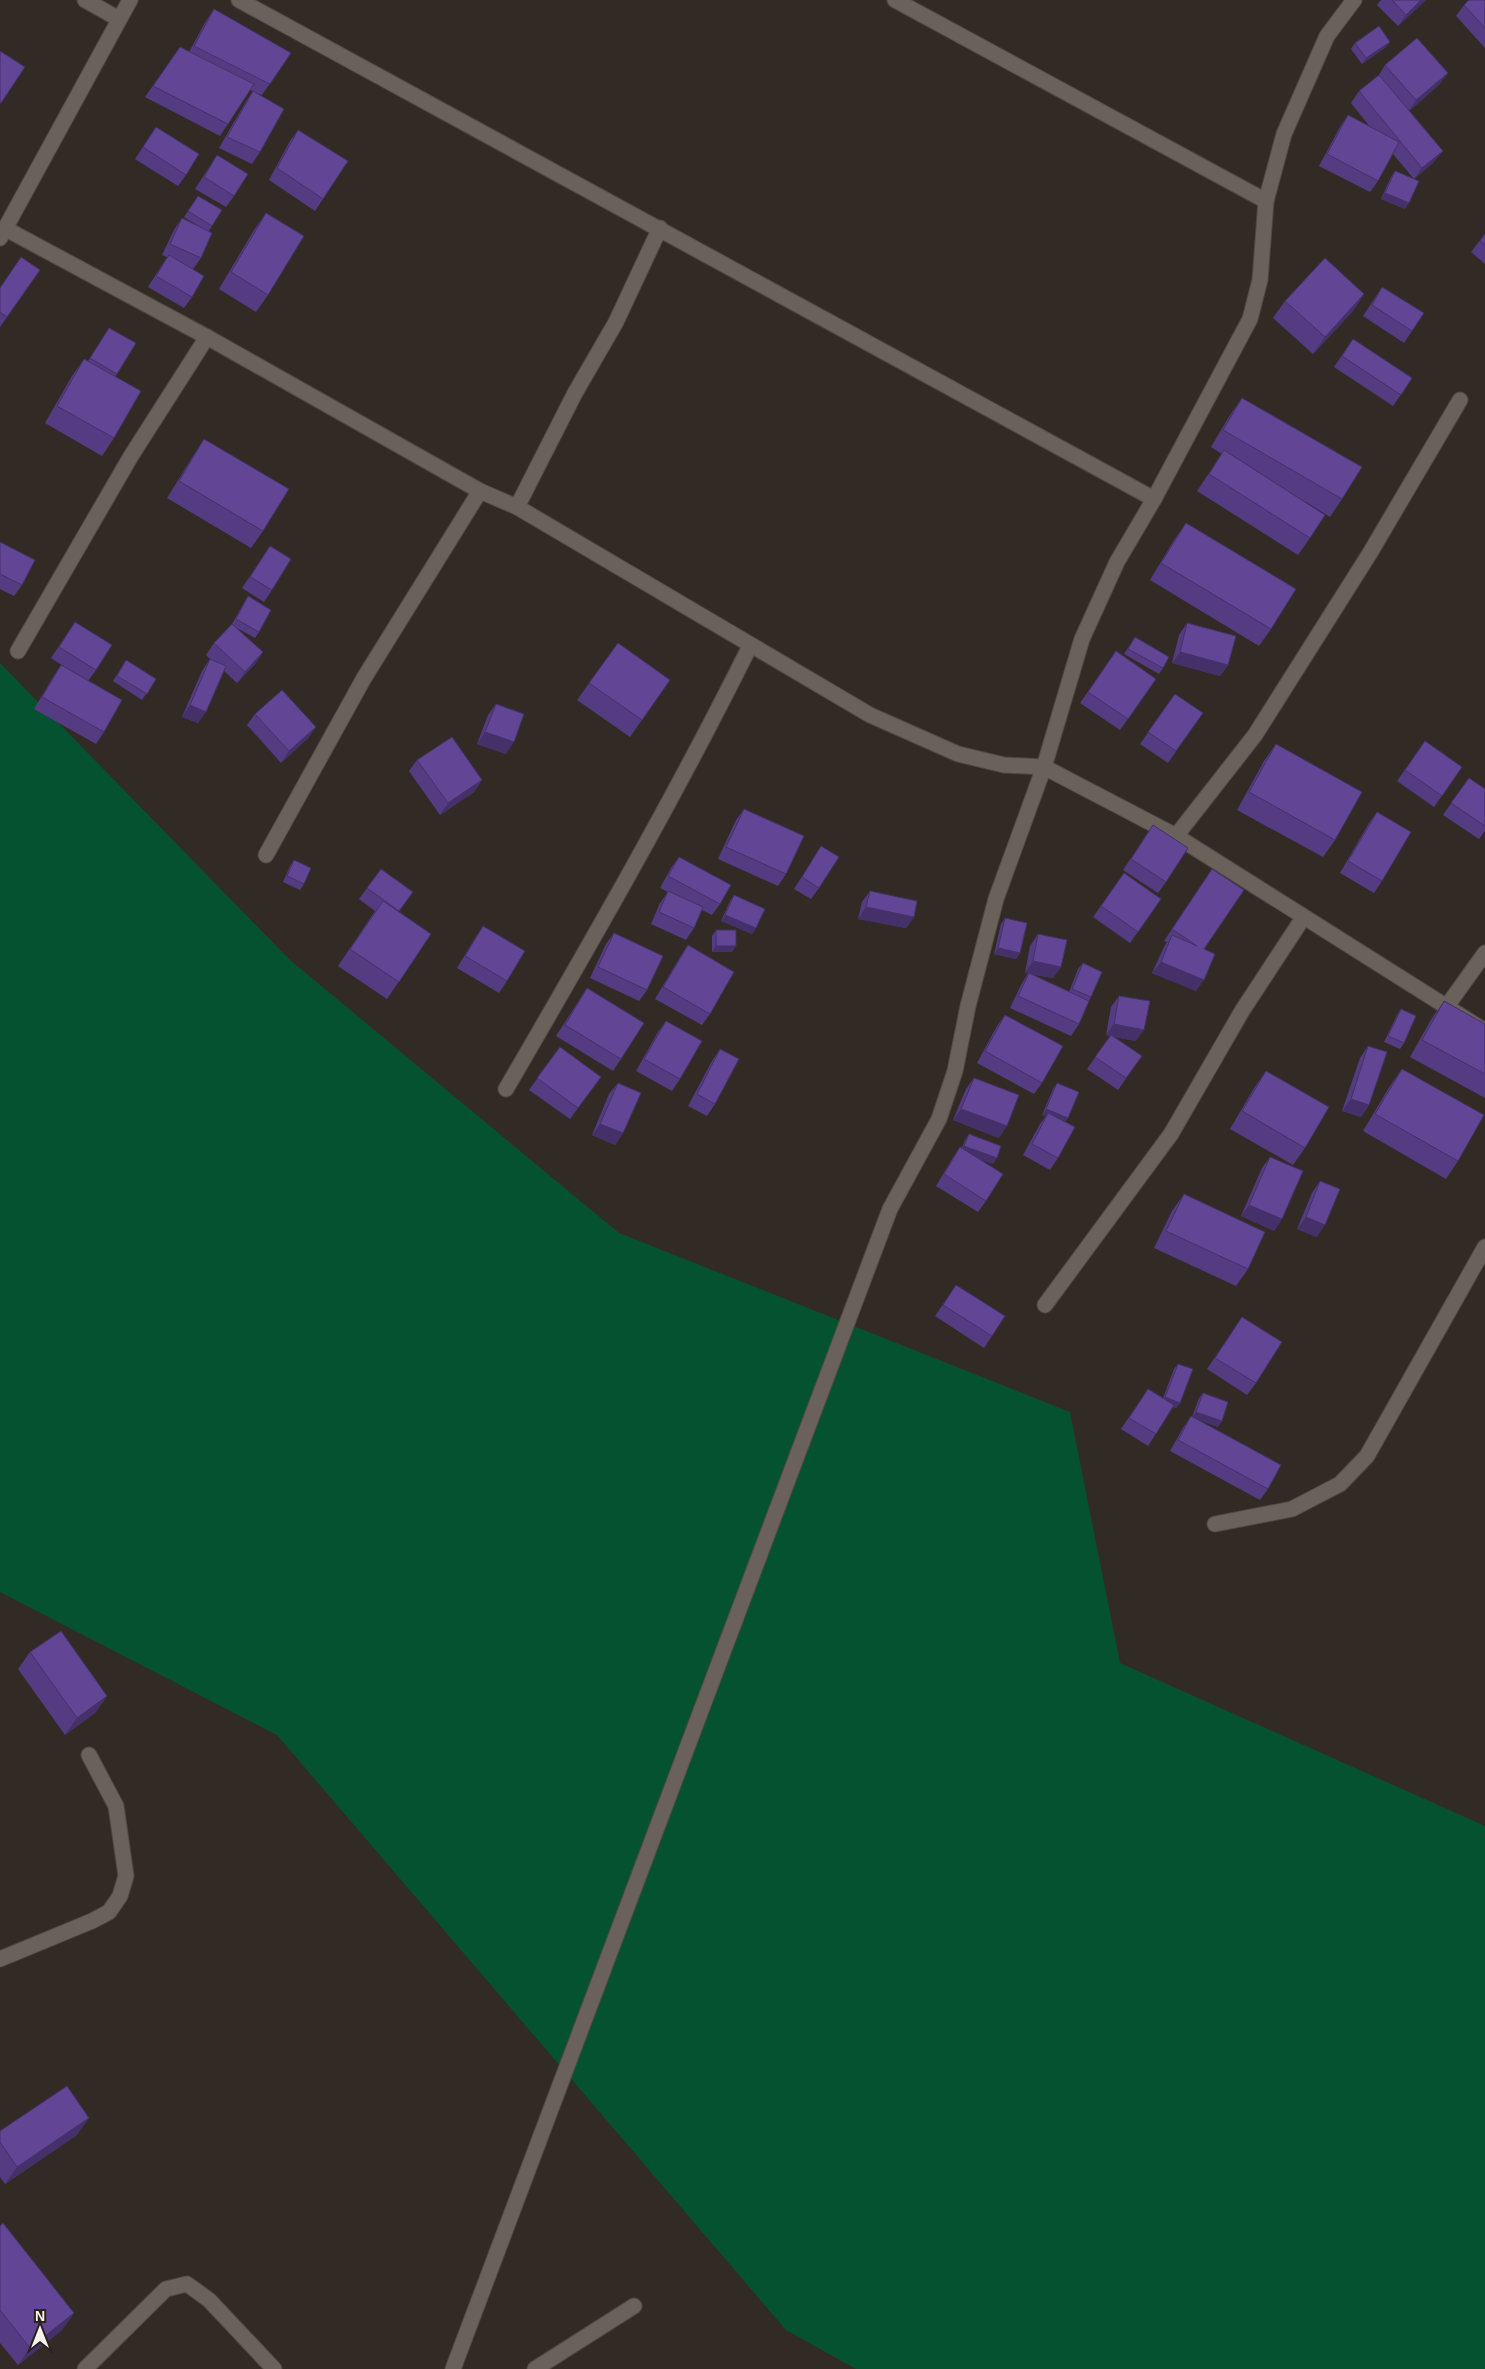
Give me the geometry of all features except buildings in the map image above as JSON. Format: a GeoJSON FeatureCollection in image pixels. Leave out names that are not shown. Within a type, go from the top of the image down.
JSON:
{"type":"FeatureCollection","features":[{"type":"Feature","properties":{"kind":"street"},"geometry":{"type":"LineString","coordinates":[[85,0],[119,19]]}},
{"type":"Feature","properties":{"kind":"street"},"geometry":{"type":"LineString","coordinates":[[130,0],[3,233],[207,337],[480,491],[517,507],[750,646],[870,714],[958,754],[1004,764],[1044,768],[1176,836],[1303,918],[1485,1031]]}},
{"type":"Feature","properties":{"kind":"street"},"geometry":{"type":"LineString","coordinates":[[239,0],[1154,499]]}},
{"type":"Feature","properties":{"kind":"street"},"geometry":{"type":"LineString","coordinates":[[895,0],[1266,201]]}},
{"type":"Feature","properties":{"kind":"street"},"geometry":{"type":"LineString","coordinates":[[453,2369],[890,1209],[939,1119],[954,1071],[968,1006],[996,900],[1044,768],[1082,639],[1117,562],[1154,499],[1250,319],[1260,280],[1266,201],[1284,134],[1327,36],[1354,0]]}},
{"type":"Feature","properties":{"kind":"street"},"geometry":{"type":"LineString","coordinates":[[517,507],[575,393],[616,322],[660,228]]}},
{"type":"Feature","properties":{"kind":"street"},"geometry":{"type":"LineString","coordinates":[[18,652],[131,456],[207,337]]}},
{"type":"Feature","properties":{"kind":"street"},"geometry":{"type":"LineString","coordinates":[[1176,836],[1255,735],[1370,553],[1460,400]]}},
{"type":"Feature","properties":{"kind":"street"},"geometry":{"type":"LineString","coordinates":[[266,855],[364,678],[480,491]]}},
{"type":"Feature","properties":{"kind":"street"},"geometry":{"type":"LineString","coordinates":[[506,1089],[619,895],[697,753],[750,646]]}},
{"type":"Feature","properties":{"kind":"street"},"geometry":{"type":"LineString","coordinates":[[1045,1305],[1170,1134],[1242,1011],[1303,918]]}},
{"type":"Feature","properties":{"kind":"street"},"geometry":{"type":"LineString","coordinates":[[1447,1006],[1485,953]]}},
{"type":"Feature","properties":{"kind":"street"},"geometry":{"type":"LineString","coordinates":[[1215,1524],[1292,1509],[1340,1484],[1367,1456],[1485,1247]]}},
{"type":"Feature","properties":{"kind":"street"},"geometry":{"type":"LineString","coordinates":[[0,1959],[92,1921],[109,1912],[120,1896],[126,1876],[116,1806],[89,1755]]}},
{"type":"Feature","properties":{"kind":"street"},"geometry":{"type":"LineString","coordinates":[[85,2369],[166,2290],[188,2284],[209,2300],[274,2369]]}},
{"type":"Feature","properties":{"kind":"street"},"geometry":{"type":"LineString","coordinates":[[535,2369],[634,2306]]}},
{"type":"Feature","properties":{"kind":"green space"},"geometry":{"type":"Polygon","coordinates":[[[0,663],[290,960],[619,1233],[1070,1412],[1120,1663],[1485,1826],[1485,2369],[856,2369],[786,2330],[277,1735],[0,1592],[0,663]]]}}]}
